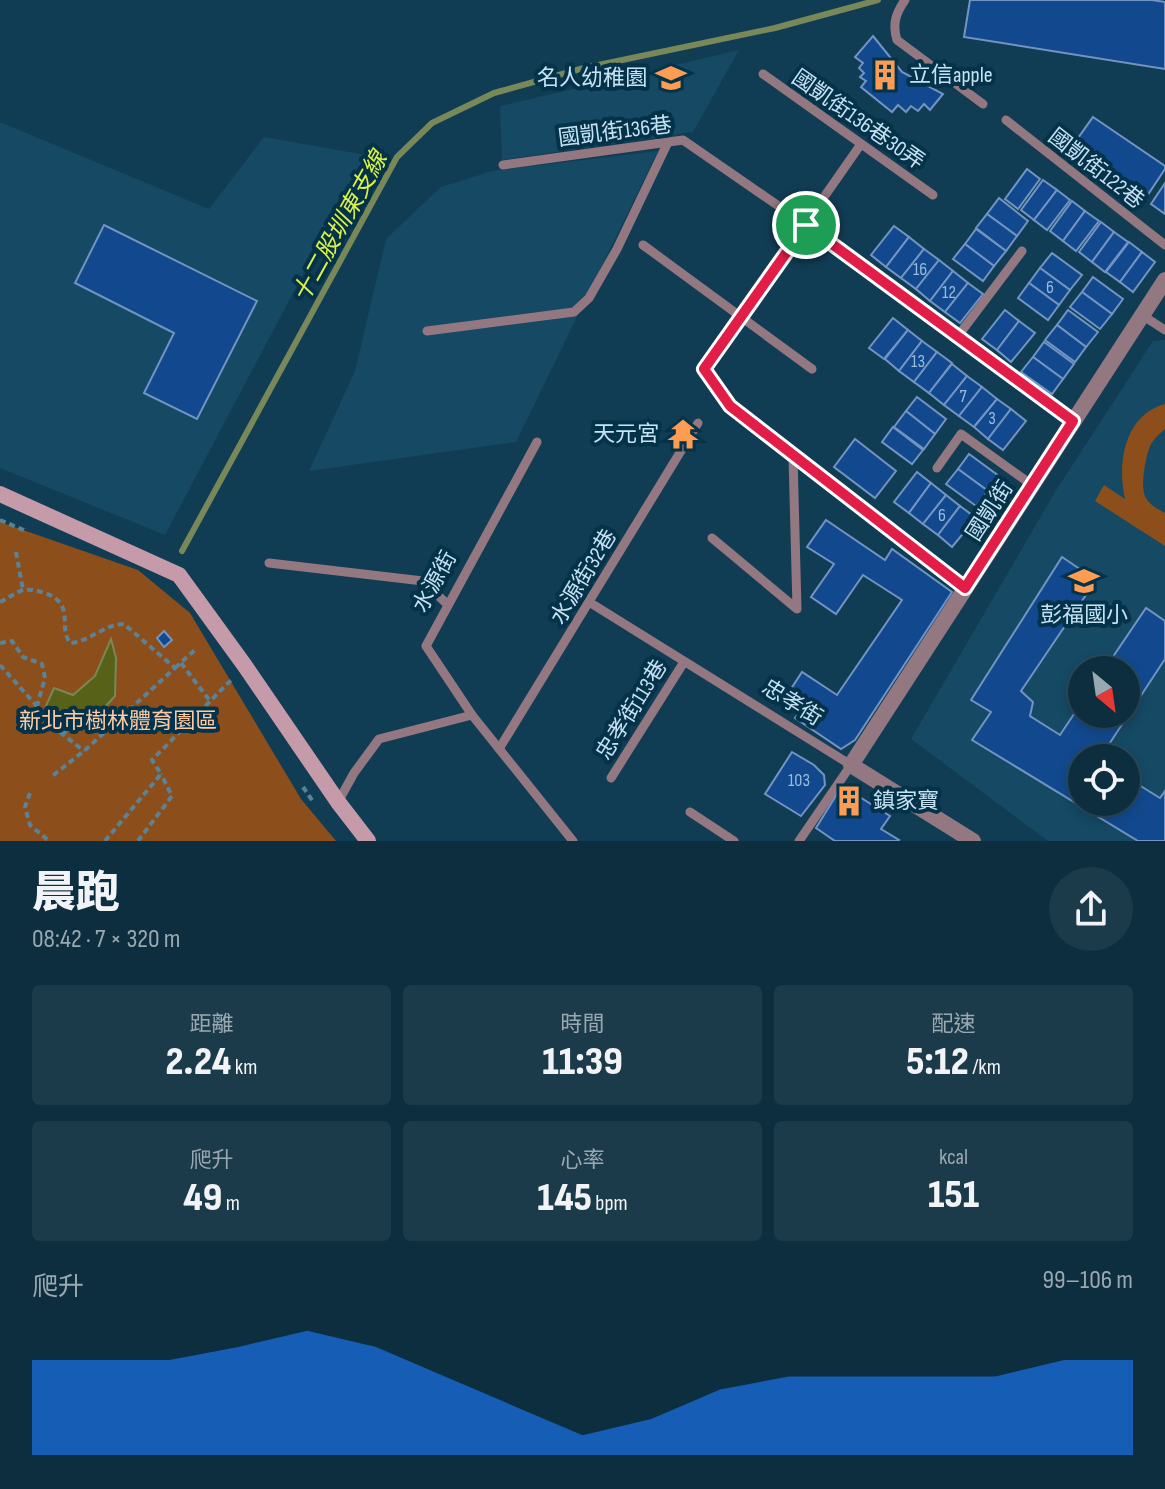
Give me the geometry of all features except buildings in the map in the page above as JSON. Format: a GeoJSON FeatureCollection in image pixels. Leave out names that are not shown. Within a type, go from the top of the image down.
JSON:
{"type":"FeatureCollection","features":[{"type":"Feature","properties":{"kind":"street","name":"國凱街"},"geometry":{"type":"LineString","coordinates":[[851,765],[1165,280]]}},
{"type":"Feature","properties":{"kind":"street"},"geometry":{"type":"LineString","coordinates":[[0,494],[179,575],[368,841]]}},
{"type":"Feature","properties":{"kind":"street","name":"忠孝街"},"geometry":{"type":"LineString","coordinates":[[851,765],[973,841]]}},
{"type":"Feature","properties":{"kind":"lane"},"geometry":{"type":"LineString","coordinates":[[905,0],[897,11],[894,24],[897,40],[983,104]]}},
{"type":"Feature","properties":{"kind":"lane","name":"國凱街136巷30弄"},"geometry":{"type":"LineString","coordinates":[[763,74],[933,195]]}},
{"type":"Feature","properties":{"kind":"lane","name":"國凱街122巷"},"geometry":{"type":"LineString","coordinates":[[1006,120],[1165,245]]}},
{"type":"Feature","properties":{"kind":"lane","name":"國凱街136巷"},"geometry":{"type":"LineString","coordinates":[[503,165],[683,140],[806,225],[1073,421]]}},
{"type":"Feature","properties":{"kind":"lane"},"geometry":{"type":"LineString","coordinates":[[427,331],[574,312],[589,298],[617,249],[668,142]]}},
{"type":"Feature","properties":{"kind":"lane"},"geometry":{"type":"LineString","coordinates":[[861,144],[704,369],[730,406],[965,588]]}},
{"type":"Feature","properties":{"kind":"lane"},"geometry":{"type":"LineString","coordinates":[[643,245],[812,369]]}},
{"type":"Feature","properties":{"kind":"lane"},"geometry":{"type":"LineString","coordinates":[[958,336],[1022,251]]}},
{"type":"Feature","properties":{"kind":"lane"},"geometry":{"type":"LineString","coordinates":[[1142,315],[1165,330]]}},
{"type":"Feature","properties":{"kind":"lane","name":"水源街32巷"},"geometry":{"type":"LineString","coordinates":[[499,749],[698,423]]}},
{"type":"Feature","properties":{"kind":"lane"},"geometry":{"type":"LineString","coordinates":[[937,468],[961,434],[1032,485]]}},
{"type":"Feature","properties":{"kind":"lane","name":"水源街"},"geometry":{"type":"LineString","coordinates":[[472,715],[426,646],[537,442]]}},
{"type":"Feature","properties":{"kind":"lane"},"geometry":{"type":"LineString","coordinates":[[712,538],[797,609],[793,456]]}},
{"type":"Feature","properties":{"kind":"lane"},"geometry":{"type":"LineString","coordinates":[[269,563],[423,581],[448,605]]}},
{"type":"Feature","properties":{"kind":"lane","name":"忠孝街"},"geometry":{"type":"LineString","coordinates":[[589,602],[851,765]]}},
{"type":"Feature","properties":{"kind":"lane","name":"忠孝街113巷"},"geometry":{"type":"LineString","coordinates":[[611,778],[684,662]]}},
{"type":"Feature","properties":{"kind":"lane"},"geometry":{"type":"LineString","coordinates":[[338,802],[354,773],[379,739],[472,715],[573,841]]}},
{"type":"Feature","properties":{"kind":"lane"},"geometry":{"type":"LineString","coordinates":[[799,841],[851,765]]}},
{"type":"Feature","properties":{"kind":"lane"},"geometry":{"type":"LineString","coordinates":[[690,812],[734,841]]}},
{"type":"Feature","properties":{"kind":"path"},"geometry":{"type":"LineString","coordinates":[[0,520],[26,531]]}},
{"type":"Feature","properties":{"kind":"path"},"geometry":{"type":"LineString","coordinates":[[16,552],[23,590]]}},
{"type":"Feature","properties":{"kind":"path"},"geometry":{"type":"LineString","coordinates":[[0,602],[23,590],[49,593],[62,604],[64,634],[70,643],[81,642],[114,624],[124,624],[175,668]]}},
{"type":"Feature","properties":{"kind":"path"},"geometry":{"type":"LineString","coordinates":[[0,643],[12,641],[23,657],[42,664],[45,678],[37,706]]}},
{"type":"Feature","properties":{"kind":"path"},"geometry":{"type":"LineString","coordinates":[[51,777],[195,650]]}},
{"type":"Feature","properties":{"kind":"path"},"geometry":{"type":"LineString","coordinates":[[181,663],[210,701]]}},
{"type":"Feature","properties":{"kind":"path"},"geometry":{"type":"LineString","coordinates":[[0,665],[61,733],[84,751]]}},
{"type":"Feature","properties":{"kind":"path"},"geometry":{"type":"LineString","coordinates":[[138,841],[172,796],[152,760],[245,666]]}},
{"type":"Feature","properties":{"kind":"path"},"geometry":{"type":"LineString","coordinates":[[61,733],[122,716]]}},
{"type":"Feature","properties":{"kind":"path"},"geometry":{"type":"LineString","coordinates":[[105,841],[161,774]]}},
{"type":"Feature","properties":{"kind":"path"},"geometry":{"type":"LineString","coordinates":[[30,793],[25,807],[30,825],[49,841]]}},
{"type":"Feature","properties":{"kind":"shaded area","name":"名人幼稚園"},"geometry":{"type":"Polygon","coordinates":[[[739,50],[693,132],[502,160],[500,106],[739,50]]]}},
{"type":"Feature","properties":{"kind":"shaded area"},"geometry":{"type":"Polygon","coordinates":[[[0,122],[209,209],[264,137],[366,155],[165,535],[0,468],[0,122]]]}},
{"type":"Feature","properties":{"kind":"shaded area"},"geometry":{"type":"Polygon","coordinates":[[[658,151],[516,442],[309,471],[355,371],[386,239],[441,187],[492,171],[658,151]]]}},
{"type":"Feature","properties":{"kind":"shaded area","name":"彭福國小"},"geometry":{"type":"Polygon","coordinates":[[[1165,340],[1165,841],[1048,841],[911,739],[1055,492],[1153,341],[1165,340]]]}},
{"type":"Feature","properties":{"kind":"shaded area"},"geometry":{"type":"Polygon","coordinates":[[[111,639],[116,658],[115,696],[95,718],[72,723],[45,708],[54,688],[73,695],[95,676],[111,639]]]}},
{"type":"Feature","properties":{"kind":"green space"},"geometry":{"type":"Polygon","coordinates":[[[1165,404],[1165,429],[1149,449],[1143,485],[1148,501],[1165,513],[1165,546],[1095,501],[1104,485],[1125,499],[1123,456],[1132,430],[1151,410],[1165,404]]]}},
{"type":"Feature","properties":{"kind":"green space","name":"新北市樹林體育園區"},"geometry":{"type":"Polygon","coordinates":[[[0,522],[138,570],[190,613],[301,799],[336,841],[0,841],[0,522]]]}},
{"type":"Feature","properties":{"kind":"waterway","name":"十二股圳東支線"},"geometry":{"type":"LineString","coordinates":[[182,551],[397,157],[432,123],[494,93],[584,68],[775,28],[878,0]]}},
{"type":"Feature","properties":{"kind":"place","name":"立信apple"},"geometry":{"type":"Point","coordinates":[885,75]}},
{"type":"Feature","properties":{"kind":"place","name":"名人幼稚園"},"geometry":{"type":"Point","coordinates":[671,78]}},
{"type":"Feature","properties":{"kind":"place","name":"天元宮"},"geometry":{"type":"Point","coordinates":[683,434]}},
{"type":"Feature","properties":{"kind":"place","name":"彭福國小"},"geometry":{"type":"Point","coordinates":[1084,581]}},
{"type":"Feature","properties":{"kind":"place","name":"鎮家寶"},"geometry":{"type":"Point","coordinates":[849,801]}},
{"type":"Feature","properties":{"kind":"route"},"geometry":{"type":"LineString","coordinates":[[806,225],[1073,421],[965,588],[730,406],[704,369],[806,225]]}}]}
